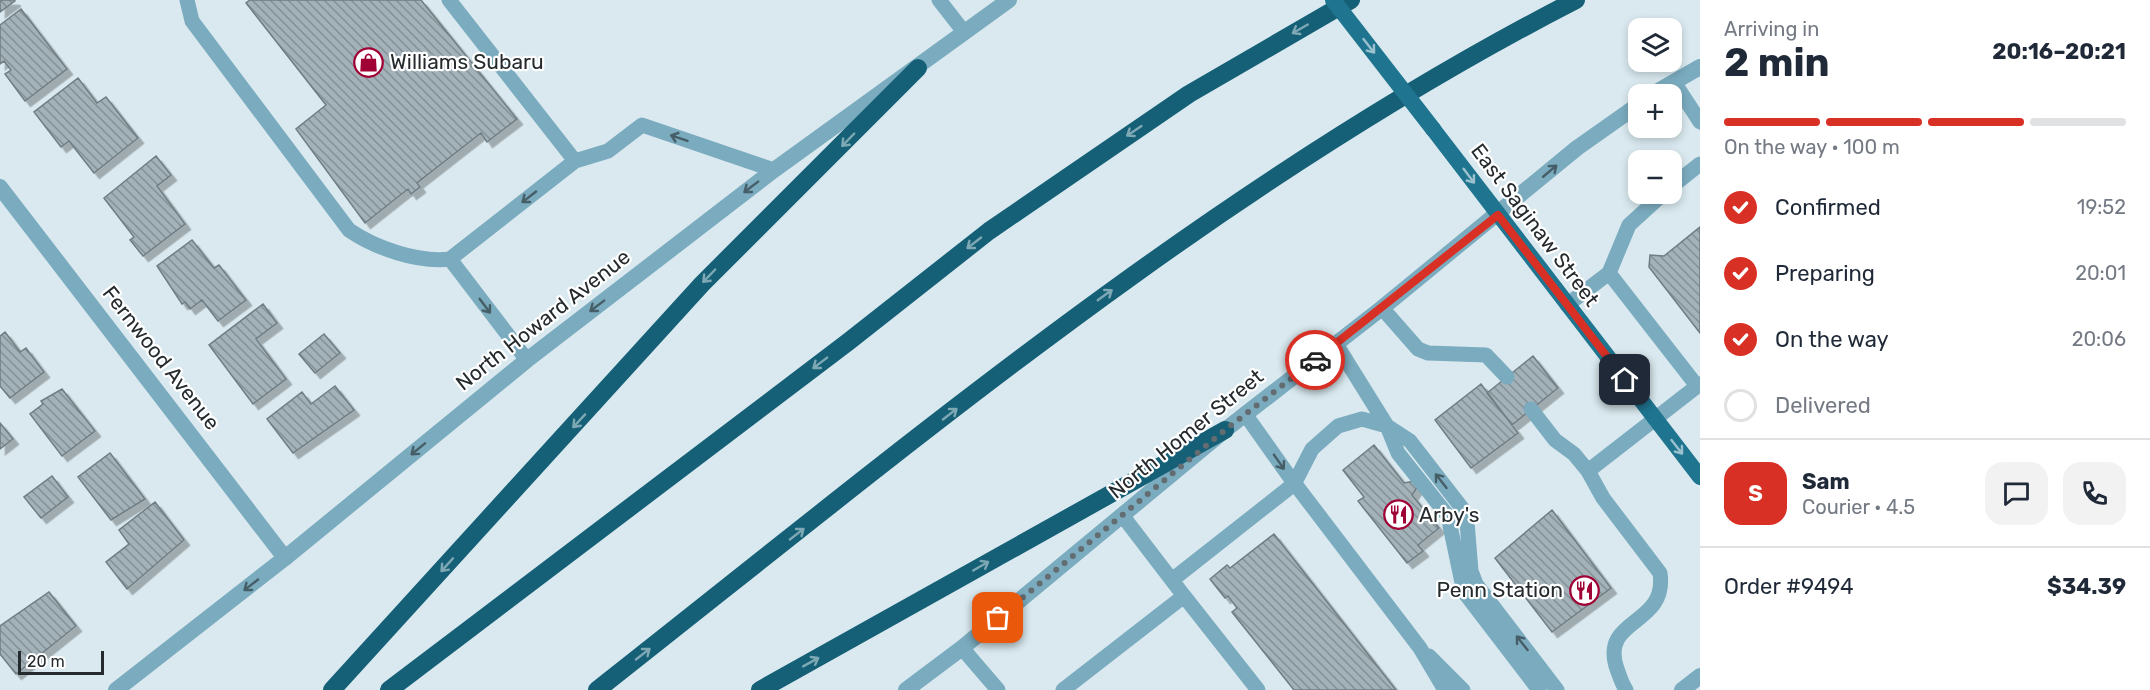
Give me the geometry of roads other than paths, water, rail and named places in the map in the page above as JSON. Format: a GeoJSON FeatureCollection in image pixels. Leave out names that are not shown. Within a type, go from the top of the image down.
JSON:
{"type":"FeatureCollection","features":[{"type":"Feature","properties":{"kind":"highway"},"geometry":{"type":"LineString","coordinates":[[389,690],[839,349],[989,231],[1189,94],[1351,0]]}},
{"type":"Feature","properties":{"kind":"highway"},"geometry":{"type":"LineString","coordinates":[[597,690],[1029,352],[1183,238],[1310,152],[1387,104],[1509,34],[1576,0]]}},
{"type":"Feature","properties":{"kind":"highway"},"geometry":{"type":"LineString","coordinates":[[332,690],[702,284],[918,68]]}},
{"type":"Feature","properties":{"kind":"highway"},"geometry":{"type":"LineString","coordinates":[[760,690],[1225,430]]}},
{"type":"Feature","properties":{"kind":"main road","name":"East Saginaw Street"},"geometry":{"type":"LineString","coordinates":[[1333,0],[1700,477]]}},
{"type":"Feature","properties":{"kind":"street","name":"North Howard Avenue"},"geometry":{"type":"LineString","coordinates":[[116,690],[285,558],[526,360],[774,170],[1009,0]]}},
{"type":"Feature","properties":{"kind":"street"},"geometry":{"type":"LineString","coordinates":[[1670,84],[1700,67]]}},
{"type":"Feature","properties":{"kind":"street","name":"North Homer Street"},"geometry":{"type":"LineString","coordinates":[[906,690],[962,648],[1225,430],[1382,308],[1577,148],[1628,112]]}},
{"type":"Feature","properties":{"kind":"street","name":"Fernwood Avenue"},"geometry":{"type":"LineString","coordinates":[[0,186],[285,558]]}},
{"type":"Feature","properties":{"kind":"street"},"geometry":{"type":"LineString","coordinates":[[1682,690],[1700,676]]}},
{"type":"Feature","properties":{"kind":"lane"},"geometry":{"type":"LineString","coordinates":[[187,0],[192,21],[349,230],[364,241],[432,261],[450,259],[575,161],[609,151],[642,125],[774,170]]}},
{"type":"Feature","properties":{"kind":"lane"},"geometry":{"type":"LineString","coordinates":[[448,0],[575,161]]}},
{"type":"Feature","properties":{"kind":"lane"},"geometry":{"type":"LineString","coordinates":[[939,0],[964,32]]}},
{"type":"Feature","properties":{"kind":"lane"},"geometry":{"type":"LineString","coordinates":[[1674,82],[1700,122]]}},
{"type":"Feature","properties":{"kind":"lane"},"geometry":{"type":"LineString","coordinates":[[1682,178],[1700,164]]}},
{"type":"Feature","properties":{"kind":"lane"},"geometry":{"type":"LineString","coordinates":[[1567,304],[1609,273],[1629,225],[1652,204]]}},
{"type":"Feature","properties":{"kind":"lane"},"geometry":{"type":"LineString","coordinates":[[450,259],[526,360]]}},
{"type":"Feature","properties":{"kind":"lane"},"geometry":{"type":"LineString","coordinates":[[1588,471],[1698,385],[1609,273]]}},
{"type":"Feature","properties":{"kind":"lane"},"geometry":{"type":"LineString","coordinates":[[1382,308],[1418,349],[1428,353],[1486,355],[1507,377]]}},
{"type":"Feature","properties":{"kind":"lane"},"geometry":{"type":"LineString","coordinates":[[1336,344],[1387,426],[1398,453],[1448,516],[1464,592],[1539,690]]}},
{"type":"Feature","properties":{"kind":"lane"},"geometry":{"type":"LineString","coordinates":[[1531,409],[1555,440],[1574,454],[1588,471],[1603,498],[1660,573],[1662,587],[1658,601],[1618,636],[1613,646],[1614,659],[1626,690]]}},
{"type":"Feature","properties":{"kind":"lane"},"geometry":{"type":"LineString","coordinates":[[1245,414],[1294,484],[1420,648],[1445,690]]}},
{"type":"Feature","properties":{"kind":"lane"},"geometry":{"type":"LineString","coordinates":[[1172,580],[1294,484],[1312,449],[1338,426],[1362,419],[1387,426],[1410,441],[1462,508],[1467,522],[1471,571],[1476,584],[1557,690]]}},
{"type":"Feature","properties":{"kind":"lane"},"geometry":{"type":"LineString","coordinates":[[1122,515],[1258,690]]}},
{"type":"Feature","properties":{"kind":"lane"},"geometry":{"type":"LineString","coordinates":[[1063,690],[1184,596]]}},
{"type":"Feature","properties":{"kind":"lane"},"geometry":{"type":"LineString","coordinates":[[962,648],[998,690]]}},
{"type":"Feature","properties":{"kind":"lane"},"geometry":{"type":"LineString","coordinates":[[1420,648],[1452,676],[1463,690]]}},
{"type":"Feature","properties":{"kind":"place","name":"Williams Subaru"},"geometry":{"type":"Point","coordinates":[369,62]}},
{"type":"Feature","properties":{"kind":"place","name":"Arby's"},"geometry":{"type":"Point","coordinates":[1398,515]}},
{"type":"Feature","properties":{"kind":"place","name":"Penn Station"},"geometry":{"type":"Point","coordinates":[1584,590]}}]}
